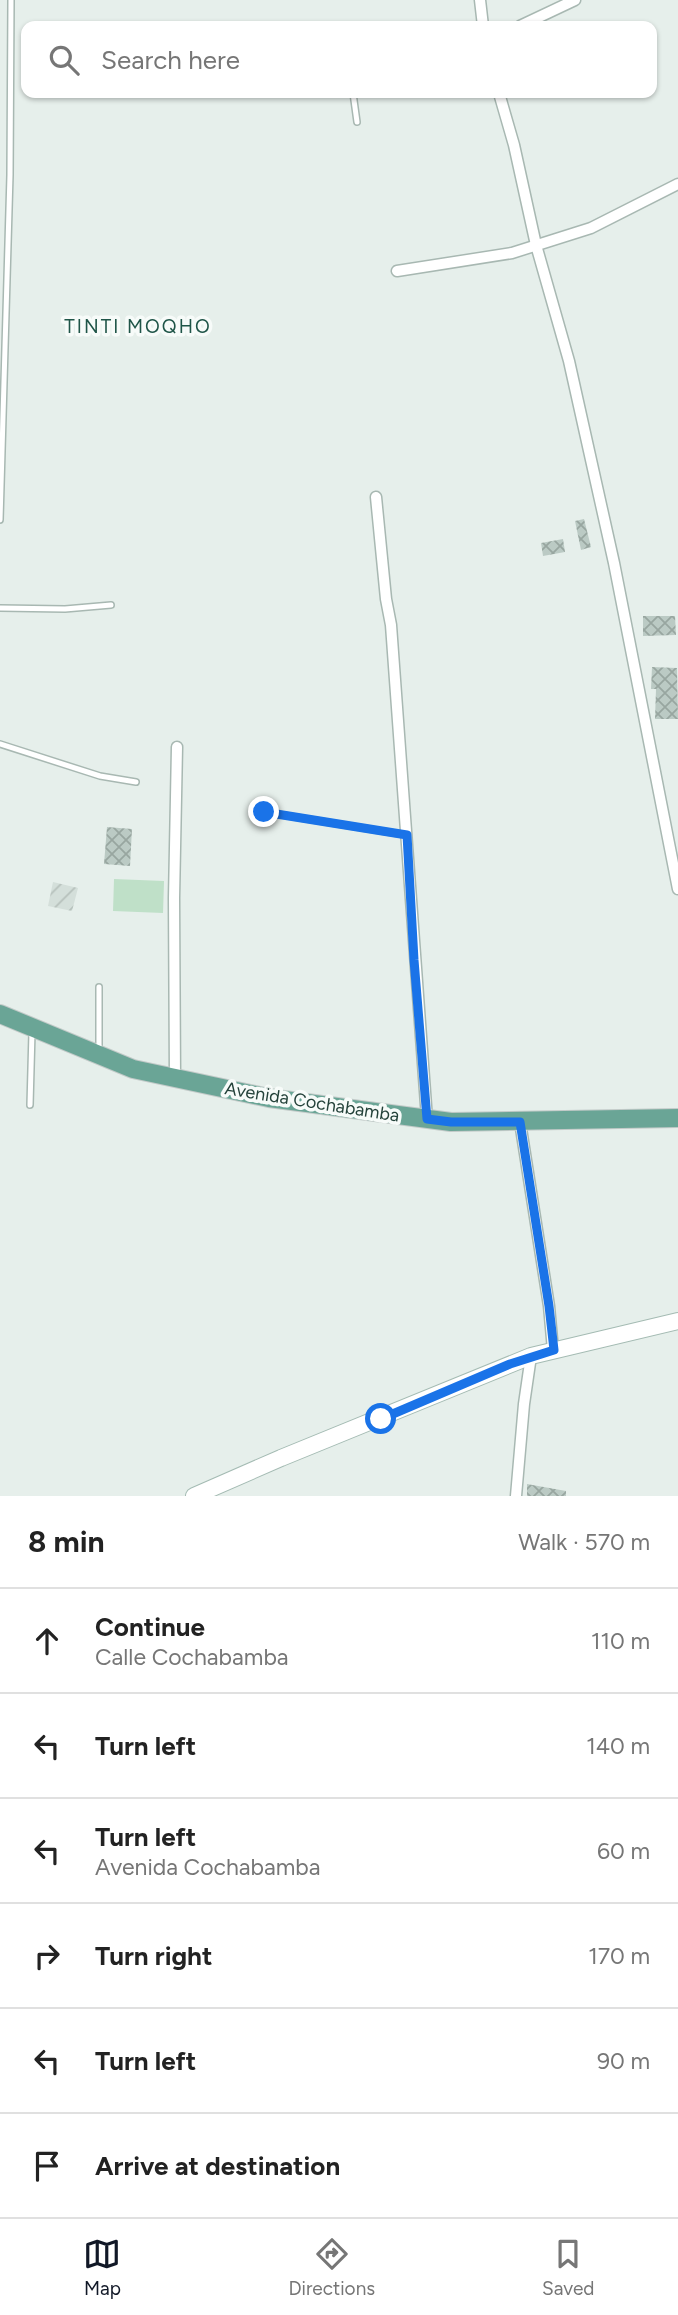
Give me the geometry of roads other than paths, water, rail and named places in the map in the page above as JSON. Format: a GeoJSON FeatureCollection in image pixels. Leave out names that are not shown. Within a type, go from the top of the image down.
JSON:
{"type":"FeatureCollection","features":[{"type":"Feature","properties":{"kind":"main road","name":"Avenida Cochabamba"},"geometry":{"type":"LineString","coordinates":[[0,1014],[133,1069],[269,1098],[451,1122],[678,1118]]}},
{"type":"Feature","properties":{"kind":"street"},"geometry":{"type":"LineString","coordinates":[[480,0],[482,21]]}},
{"type":"Feature","properties":{"kind":"street"},"geometry":{"type":"LineString","coordinates":[[531,21],[575,0]]}},
{"type":"Feature","properties":{"kind":"street"},"geometry":{"type":"LineString","coordinates":[[500,98],[514,145],[536,245],[569,361],[614,563],[678,889]]}},
{"type":"Feature","properties":{"kind":"street"},"geometry":{"type":"LineString","coordinates":[[397,271],[512,253],[591,228],[678,184]]}},
{"type":"Feature","properties":{"kind":"street"},"geometry":{"type":"LineString","coordinates":[[376,497],[391,625],[427,1119]]}},
{"type":"Feature","properties":{"kind":"street"},"geometry":{"type":"LineString","coordinates":[[175,1079],[177,747]]}},
{"type":"Feature","properties":{"kind":"street"},"geometry":{"type":"LineString","coordinates":[[520,1122],[554,1350]]}},
{"type":"Feature","properties":{"kind":"street"},"geometry":{"type":"LineString","coordinates":[[194,1496],[531,1356],[678,1321]]}},
{"type":"Feature","properties":{"kind":"street"},"geometry":{"type":"LineString","coordinates":[[516,1496],[531,1356]]}},
{"type":"Feature","properties":{"kind":"lane"},"geometry":{"type":"LineString","coordinates":[[0,520],[10,175],[11,0]]}},
{"type":"Feature","properties":{"kind":"lane"},"geometry":{"type":"LineString","coordinates":[[354,98],[357,122]]}},
{"type":"Feature","properties":{"kind":"lane"},"geometry":{"type":"LineString","coordinates":[[0,608],[65,609],[110,605]]}},
{"type":"Feature","properties":{"kind":"lane"},"geometry":{"type":"LineString","coordinates":[[0,744],[100,776],[136,782]]}},
{"type":"Feature","properties":{"kind":"lane"},"geometry":{"type":"LineString","coordinates":[[264,812],[407,835]]}},
{"type":"Feature","properties":{"kind":"lane"},"geometry":{"type":"LineString","coordinates":[[99,987],[99,1055]]}},
{"type":"Feature","properties":{"kind":"lane"},"geometry":{"type":"LineString","coordinates":[[30,1105],[32,1029]]}},
{"type":"Feature","properties":{"kind":"district","name":"TINTI MOQHO"},"geometry":{"type":"Point","coordinates":[138,326]}}]}
